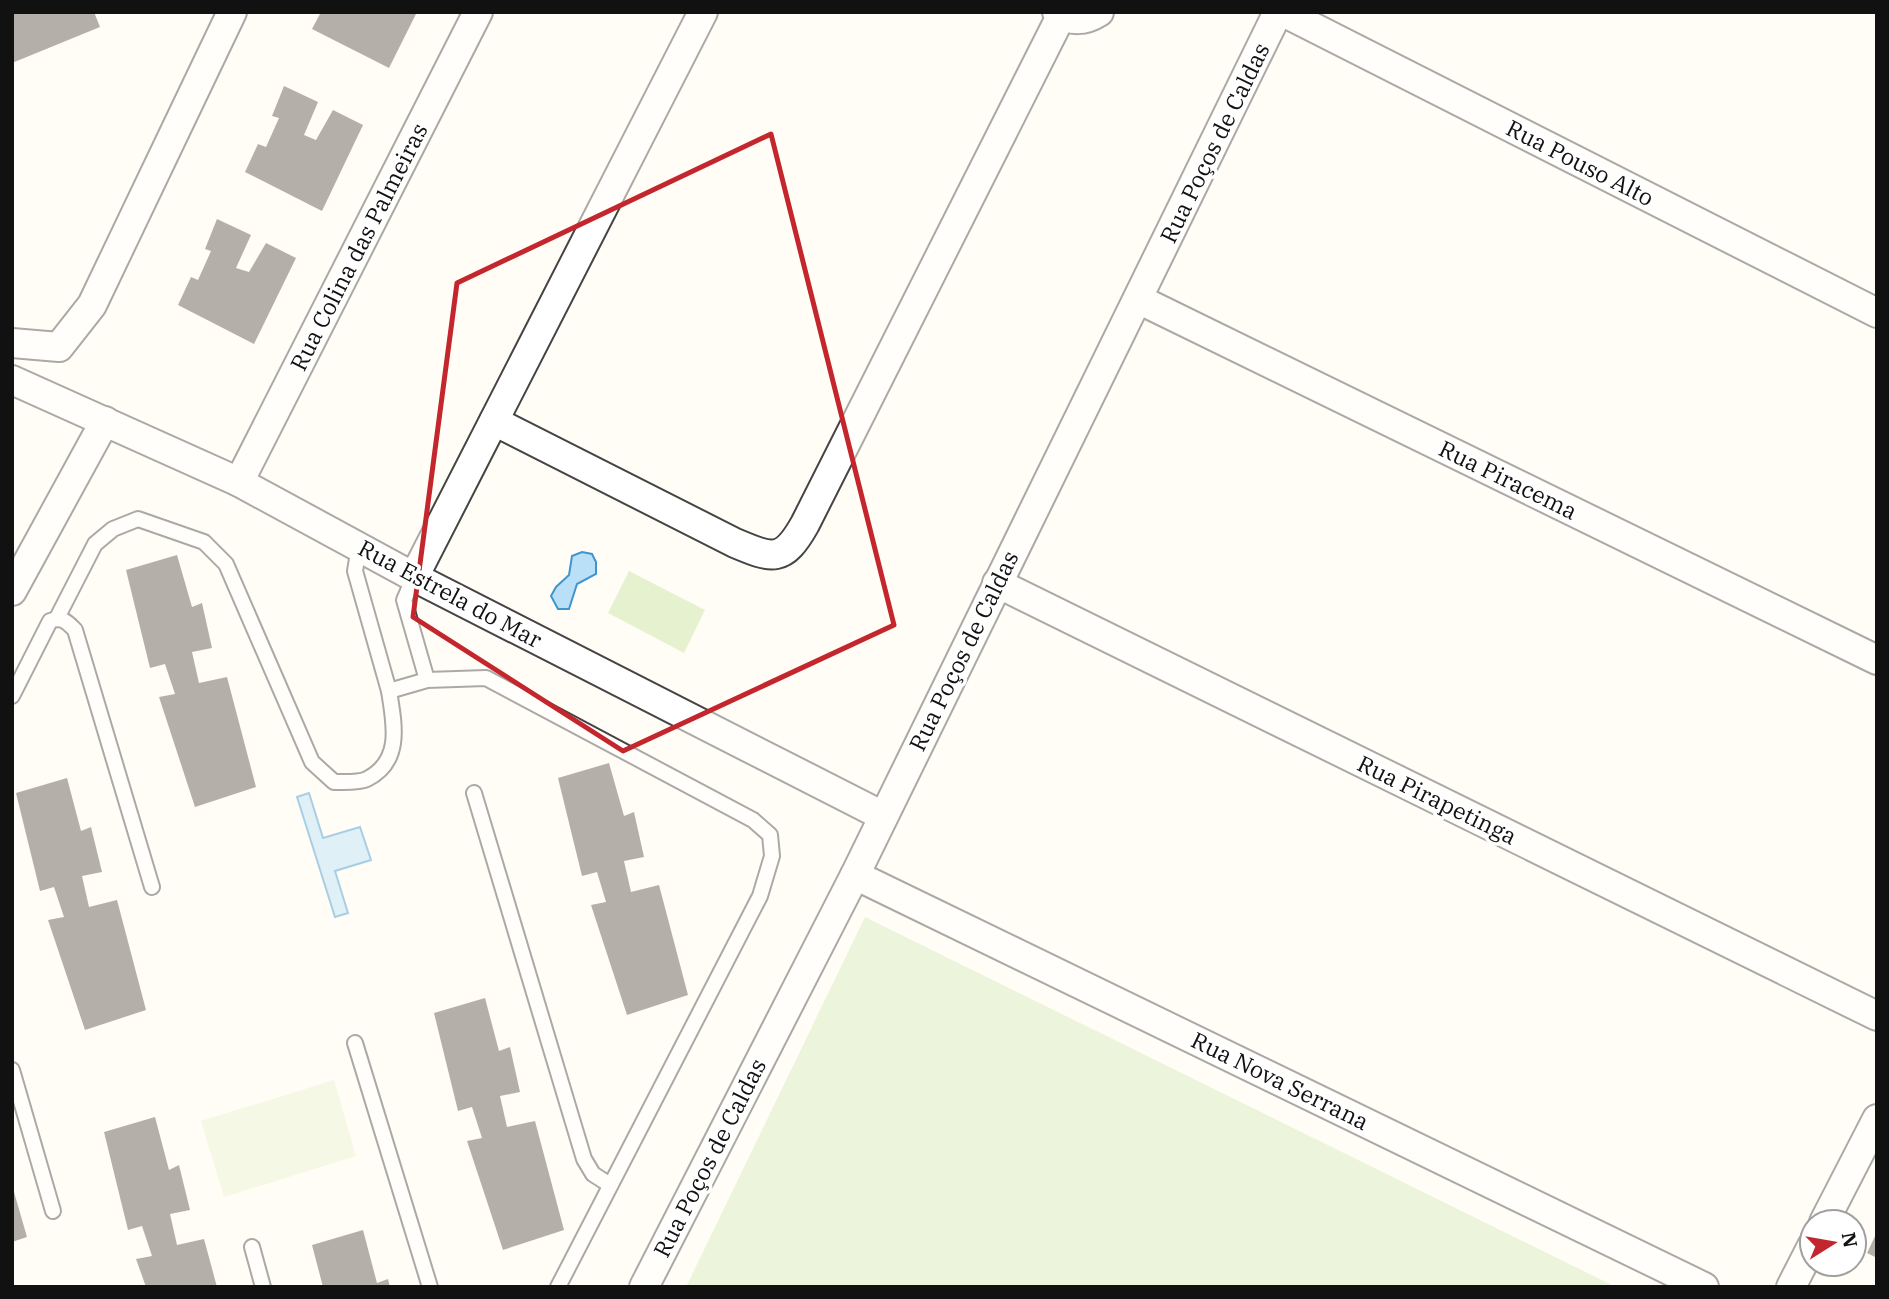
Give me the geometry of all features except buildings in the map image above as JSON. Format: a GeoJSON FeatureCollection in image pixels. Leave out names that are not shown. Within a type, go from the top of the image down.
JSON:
{"type":"FeatureCollection","features":[{"type":"Feature","properties":{"kind":"street"},"geometry":{"type":"LineString","coordinates":[[12,343],[59,347],[92,305],[232,12]]}},
{"type":"Feature","properties":{"kind":"street","name":"Rua Colina das Palmeiras"},"geometry":{"type":"LineString","coordinates":[[239,482],[478,12]]}},
{"type":"Feature","properties":{"kind":"street"},"geometry":{"type":"LineString","coordinates":[[414,577],[704,12]]}},
{"type":"Feature","properties":{"kind":"street"},"geometry":{"type":"LineString","coordinates":[[494,421],[734,543],[763,555],[779,555],[787,551],[805,524],[1059,14],[1075,20],[1090,18],[1099,12]]}},
{"type":"Feature","properties":{"kind":"street","name":"Rua Poços de Caldas"},"geometry":{"type":"LineString","coordinates":[[644,1287],[855,875],[1281,12]]}},
{"type":"Feature","properties":{"kind":"street","name":"Rua Pouso Alto"},"geometry":{"type":"LineString","coordinates":[[1281,12],[1877,313]]}},
{"type":"Feature","properties":{"kind":"street","name":"Rua Piracema"},"geometry":{"type":"LineString","coordinates":[[1139,299],[1877,660]]}},
{"type":"Feature","properties":{"kind":"street","name":"Rua Estrela do Mar"},"geometry":{"type":"LineString","coordinates":[[12,380],[239,482],[414,577],[883,817]]}},
{"type":"Feature","properties":{"kind":"street"},"geometry":{"type":"LineString","coordinates":[[12,591],[105,421]]}},
{"type":"Feature","properties":{"kind":"street","name":"Rua Pirapetinga"},"geometry":{"type":"LineString","coordinates":[[997,583],[1877,1016]]}},
{"type":"Feature","properties":{"kind":"street","name":"Rua Nova Serrana"},"geometry":{"type":"LineString","coordinates":[[855,875],[1704,1287]]}},
{"type":"Feature","properties":{"kind":"street"},"geometry":{"type":"LineString","coordinates":[[1831,1208],[1877,1119]]}},
{"type":"Feature","properties":{"kind":"lane"},"geometry":{"type":"LineString","coordinates":[[57,618],[95,544],[113,529],[138,519],[204,542],[226,564],[312,762],[334,782],[365,780],[387,764],[396,736],[389,691],[355,570],[359,547]]}},
{"type":"Feature","properties":{"kind":"lane"},"geometry":{"type":"LineString","coordinates":[[414,577],[404,600],[427,680]]}},
{"type":"Feature","properties":{"kind":"lane"},"geometry":{"type":"LineString","coordinates":[[12,696],[50,621],[64,619],[75,630],[152,887]]}},
{"type":"Feature","properties":{"kind":"lane"},"geometry":{"type":"LineString","coordinates":[[389,691],[427,680],[486,678],[752,820],[770,835],[772,856],[760,895],[558,1287]]}},
{"type":"Feature","properties":{"kind":"lane"},"geometry":{"type":"LineString","coordinates":[[474,793],[584,1159],[593,1174],[610,1185]]}},
{"type":"Feature","properties":{"kind":"lane"},"geometry":{"type":"LineString","coordinates":[[355,1043],[430,1287]]}},
{"type":"Feature","properties":{"kind":"lane"},"geometry":{"type":"LineString","coordinates":[[12,1070],[53,1211]]}},
{"type":"Feature","properties":{"kind":"lane"},"geometry":{"type":"LineString","coordinates":[[252,1247],[263,1287]]}},
{"type":"Feature","properties":{"kind":"highlighted area"},"geometry":{"type":"Polygon","coordinates":[[[771,134],[894,625],[623,751],[413,617],[457,283],[771,134]]]}},
{"type":"Feature","properties":{"kind":"green space"},"geometry":{"type":"Polygon","coordinates":[[[629,571],[705,610],[684,653],[608,613],[629,571]]]}},
{"type":"Feature","properties":{"kind":"green space"},"geometry":{"type":"Polygon","coordinates":[[[865,917],[1616,1287],[686,1287],[865,917]]]}},
{"type":"Feature","properties":{"kind":"green space"},"geometry":{"type":"Polygon","coordinates":[[[334,1080],[356,1156],[224,1197],[201,1121],[334,1080]]]}},
{"type":"Feature","properties":{"kind":"water"},"geometry":{"type":"Polygon","coordinates":[[[582,552],[592,554],[596,562],[596,574],[577,584],[569,609],[558,609],[551,596],[569,575],[572,556],[582,552]]]}},
{"type":"Feature","properties":{"kind":"water"},"geometry":{"type":"Polygon","coordinates":[[[309,793],[323,838],[360,827],[371,860],[335,871],[348,913],[335,917],[297,797],[309,793]]]}}]}
